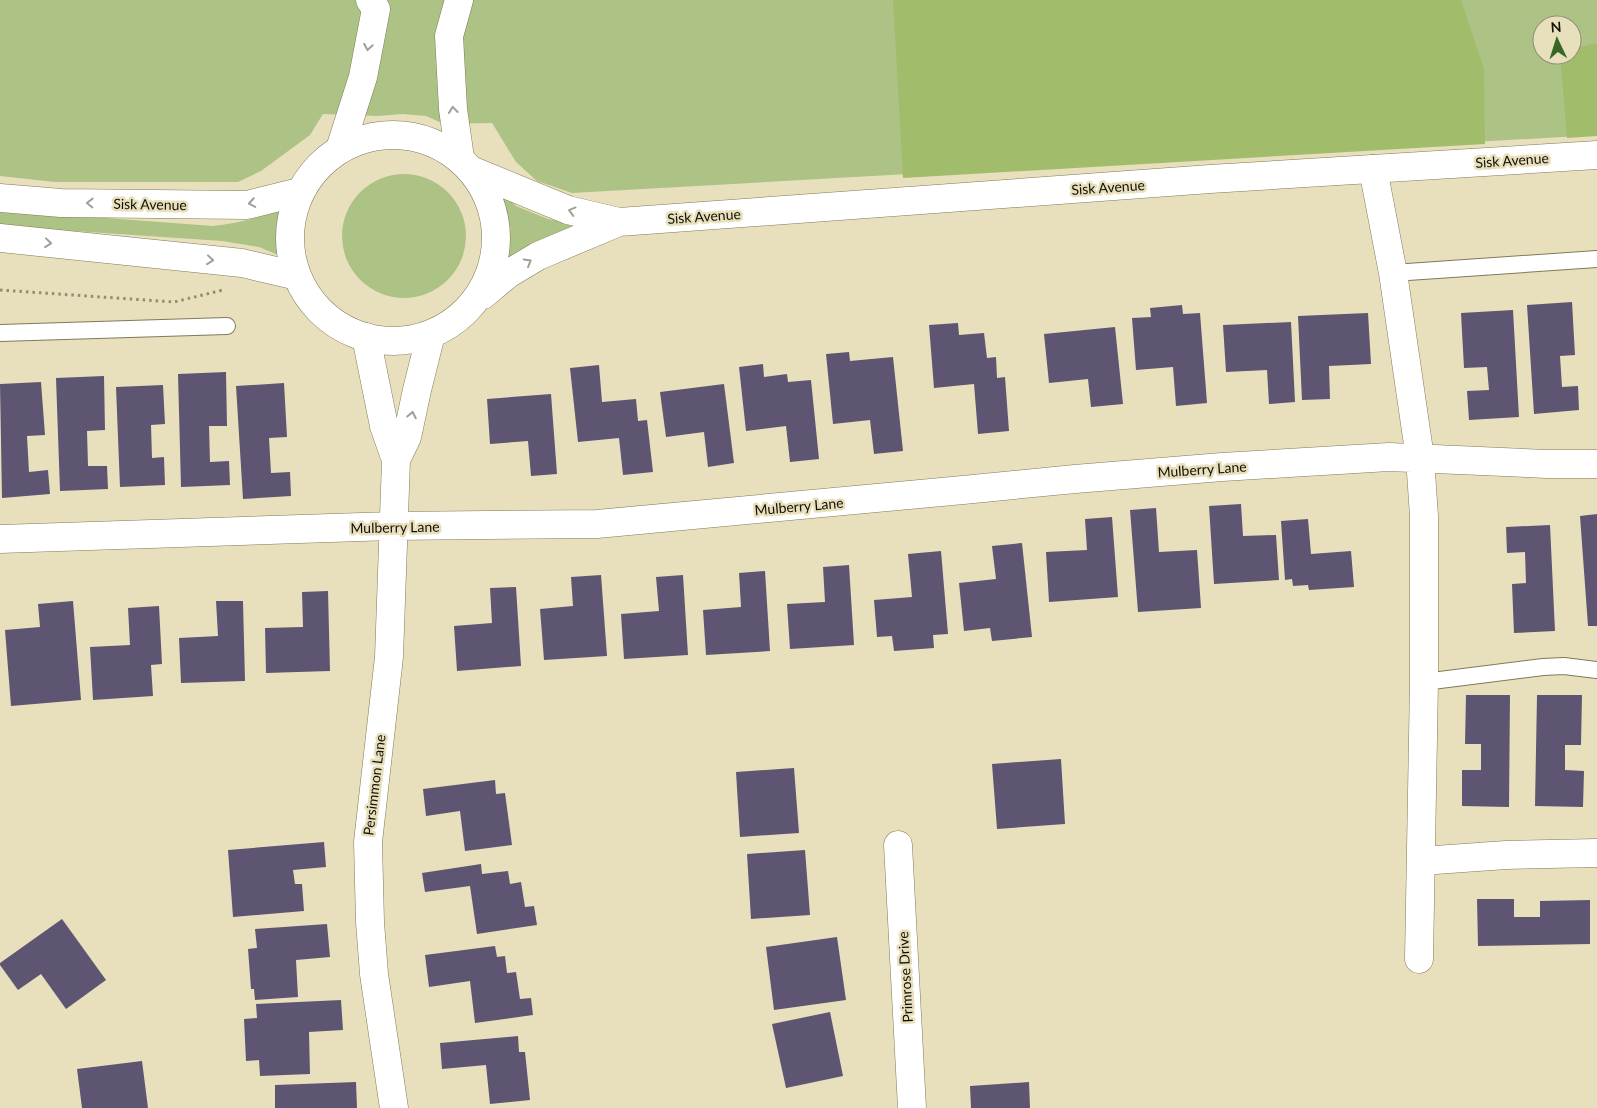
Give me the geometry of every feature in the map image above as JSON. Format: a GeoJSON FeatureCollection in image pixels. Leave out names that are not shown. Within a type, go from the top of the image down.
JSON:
{"type":"FeatureCollection","features":[{"type":"Feature","properties":{"kind":"street"},"geometry":{"type":"LineString","coordinates":[[446,0],[453,109],[466,165]]}},
{"type":"Feature","properties":{"kind":"street"},"geometry":{"type":"LineString","coordinates":[[449,36],[459,0]]}},
{"type":"Feature","properties":{"kind":"street"},"geometry":{"type":"LineString","coordinates":[[340,149],[363,78],[375,3]]}},
{"type":"Feature","properties":{"kind":"street","name":"Sisk Avenue"},"geometry":{"type":"LineString","coordinates":[[619,222],[538,256],[508,274],[455,320],[432,334],[399,341],[366,338],[344,329],[324,315],[308,297],[296,276],[289,248],[291,220],[299,192],[316,168],[340,149],[369,137],[401,134],[432,142],[466,165],[568,210],[619,222],[1190,181],[1597,155]]}},
{"type":"Feature","properties":{"kind":"street","name":"Sisk Avenue"},"geometry":{"type":"LineString","coordinates":[[466,165],[490,201],[497,236],[492,270],[475,302]]}},
{"type":"Feature","properties":{"kind":"street"},"geometry":{"type":"LineString","coordinates":[[1373,169],[1393,273],[1420,458],[1424,516],[1424,682],[1419,959]]}},
{"type":"Feature","properties":{"kind":"street","name":"Sisk Avenue"},"geometry":{"type":"LineString","coordinates":[[0,198],[61,203],[247,205],[299,192]]}},
{"type":"Feature","properties":{"kind":"street"},"geometry":{"type":"LineString","coordinates":[[0,238],[242,263],[296,276]]}},
{"type":"Feature","properties":{"kind":"street","name":"Persimmon Lane"},"geometry":{"type":"LineString","coordinates":[[394,1108],[374,974],[370,922],[368,842],[389,657],[392,526],[396,460],[407,437],[432,334]]}},
{"type":"Feature","properties":{"kind":"street","name":"Persimmon Lane"},"geometry":{"type":"LineString","coordinates":[[366,338],[384,426],[396,460]]}},
{"type":"Feature","properties":{"kind":"street","name":"Mulberry Lane"},"geometry":{"type":"LineString","coordinates":[[0,539],[392,526],[597,524],[1148,473],[1389,458],[1597,464]]}},
{"type":"Feature","properties":{"kind":"street","name":"Primrose Drive"},"geometry":{"type":"LineString","coordinates":[[898,845],[912,1108]]}},
{"type":"Feature","properties":{"kind":"street"},"geometry":{"type":"LineString","coordinates":[[1421,861],[1506,855],[1597,853]]}},
{"type":"Feature","properties":{"kind":"lane"},"geometry":{"type":"LineString","coordinates":[[1393,273],[1597,259]]}},
{"type":"Feature","properties":{"kind":"lane"},"geometry":{"type":"LineString","coordinates":[[0,333],[227,326]]}},
{"type":"Feature","properties":{"kind":"lane"},"geometry":{"type":"LineString","coordinates":[[1424,682],[1543,667],[1564,666],[1597,670]]}},
{"type":"Feature","properties":{"kind":"path"},"geometry":{"type":"LineString","coordinates":[[0,290],[174,302],[232,288]]}},
{"type":"Feature","properties":{"kind":"green space"},"geometry":{"type":"Polygon","coordinates":[[[0,0],[1597,0],[1597,135],[572,193],[537,181],[516,162],[492,123],[444,124],[426,116],[403,114],[377,116],[323,114],[310,135],[261,171],[238,182],[55,182],[0,176],[0,0]]]}},
{"type":"Feature","properties":{"kind":"green space"},"geometry":{"type":"Polygon","coordinates":[[[893,0],[1461,0],[1484,69],[1485,144],[903,178],[893,0]]]}},
{"type":"Feature","properties":{"kind":"green space"},"geometry":{"type":"Polygon","coordinates":[[[1597,43],[1597,136],[1567,138],[1561,65],[1582,65],[1582,47],[1597,43]]]}},
{"type":"Feature","properties":{"kind":"green space"},"geometry":{"type":"Polygon","coordinates":[[[404,174],[428,179],[448,192],[461,212],[466,236],[461,260],[448,280],[428,293],[404,298],[380,293],[360,280],[347,260],[342,236],[347,212],[360,192],[380,179],[404,174]]]}},
{"type":"Feature","properties":{"kind":"green space"},"geometry":{"type":"Polygon","coordinates":[[[498,194],[506,195],[516,206],[548,219],[594,228],[494,278],[502,238],[498,210],[494,198],[498,194]]]}},
{"type":"Feature","properties":{"kind":"green space"},"geometry":{"type":"Polygon","coordinates":[[[287,207],[285,258],[259,247],[222,241],[0,226],[0,210],[213,226],[251,219],[287,207]]]}},
{"type":"Feature","properties":{"kind":"building"},"geometry":{"type":"Polygon","coordinates":[[[1572,302],[1575,355],[1560,356],[1562,387],[1578,386],[1579,410],[1534,414],[1527,305],[1572,302]]]}},
{"type":"Feature","properties":{"kind":"building"},"geometry":{"type":"Polygon","coordinates":[[[1182,305],[1183,314],[1200,313],[1207,403],[1176,406],[1173,367],[1136,370],[1132,318],[1151,317],[1150,308],[1182,305]]]}},
{"type":"Feature","properties":{"kind":"building"},"geometry":{"type":"Polygon","coordinates":[[[1513,310],[1519,417],[1469,420],[1467,391],[1489,390],[1487,367],[1464,368],[1461,313],[1513,310]]]}},
{"type":"Feature","properties":{"kind":"building"},"geometry":{"type":"Polygon","coordinates":[[[1368,313],[1371,364],[1329,366],[1330,399],[1302,400],[1298,316],[1368,313]]]}},
{"type":"Feature","properties":{"kind":"building"},"geometry":{"type":"Polygon","coordinates":[[[1291,322],[1295,402],[1269,404],[1267,370],[1226,372],[1223,325],[1291,322]]]}},
{"type":"Feature","properties":{"kind":"building"},"geometry":{"type":"Polygon","coordinates":[[[958,323],[959,335],[984,333],[987,358],[996,357],[997,378],[1005,377],[1009,431],[978,434],[974,384],[934,388],[929,325],[958,323]]]}},
{"type":"Feature","properties":{"kind":"building"},"geometry":{"type":"Polygon","coordinates":[[[1115,327],[1123,404],[1091,407],[1088,379],[1049,383],[1044,334],[1115,327]]]}},
{"type":"Feature","properties":{"kind":"building"},"geometry":{"type":"Polygon","coordinates":[[[849,352],[850,361],[893,357],[903,451],[874,454],[870,420],[833,424],[826,354],[849,352]]]}},
{"type":"Feature","properties":{"kind":"building"},"geometry":{"type":"Polygon","coordinates":[[[763,364],[764,377],[787,374],[788,382],[811,380],[819,459],[790,462],[786,426],[746,431],[739,367],[763,364]]]}},
{"type":"Feature","properties":{"kind":"building"},"geometry":{"type":"Polygon","coordinates":[[[599,365],[602,402],[636,399],[638,421],[647,420],[653,472],[623,475],[619,438],[578,442],[570,368],[599,365]]]}},
{"type":"Feature","properties":{"kind":"building"},"geometry":{"type":"Polygon","coordinates":[[[226,372],[227,426],[209,426],[210,462],[229,461],[230,485],[181,487],[178,374],[226,372]]]}},
{"type":"Feature","properties":{"kind":"building"},"geometry":{"type":"Polygon","coordinates":[[[104,376],[105,430],[87,431],[88,466],[107,466],[108,489],[60,491],[56,378],[104,376]]]}},
{"type":"Feature","properties":{"kind":"building"},"geometry":{"type":"Polygon","coordinates":[[[41,382],[45,435],[27,436],[29,472],[48,470],[50,494],[2,498],[0,384],[41,382]]]}},
{"type":"Feature","properties":{"kind":"building"},"geometry":{"type":"Polygon","coordinates":[[[284,383],[287,437],[269,438],[271,473],[290,472],[291,496],[243,499],[236,386],[284,383]]]}},
{"type":"Feature","properties":{"kind":"building"},"geometry":{"type":"Polygon","coordinates":[[[724,384],[734,463],[708,467],[704,432],[666,437],[660,392],[724,384]]]}},
{"type":"Feature","properties":{"kind":"building"},"geometry":{"type":"Polygon","coordinates":[[[163,385],[165,424],[151,425],[152,458],[164,457],[165,485],[120,487],[116,387],[163,385]]]}},
{"type":"Feature","properties":{"kind":"building"},"geometry":{"type":"Polygon","coordinates":[[[551,394],[557,474],[531,476],[528,441],[490,444],[487,399],[551,394]]]}},
{"type":"Feature","properties":{"kind":"building"},"geometry":{"type":"Polygon","coordinates":[[[1241,504],[1243,536],[1276,535],[1279,580],[1214,584],[1209,506],[1241,504]]]}},
{"type":"Feature","properties":{"kind":"building"},"geometry":{"type":"Polygon","coordinates":[[[1156,508],[1159,552],[1197,550],[1201,608],[1138,612],[1130,510],[1156,508]]]}},
{"type":"Feature","properties":{"kind":"building"},"geometry":{"type":"Polygon","coordinates":[[[1597,514],[1597,626],[1588,626],[1580,516],[1597,514]]]}},
{"type":"Feature","properties":{"kind":"building"},"geometry":{"type":"Polygon","coordinates":[[[1112,517],[1118,597],[1049,602],[1046,552],[1087,550],[1085,519],[1112,517]]]}},
{"type":"Feature","properties":{"kind":"building"},"geometry":{"type":"Polygon","coordinates":[[[1308,519],[1311,554],[1351,551],[1354,587],[1309,590],[1308,585],[1293,586],[1292,579],[1285,580],[1281,521],[1308,519]]]}},
{"type":"Feature","properties":{"kind":"building"},"geometry":{"type":"Polygon","coordinates":[[[1550,525],[1555,631],[1514,633],[1512,584],[1526,583],[1525,552],[1507,553],[1506,527],[1550,525]]]}},
{"type":"Feature","properties":{"kind":"building"},"geometry":{"type":"Polygon","coordinates":[[[1022,543],[1032,637],[992,641],[990,628],[964,631],[959,583],[996,579],[992,546],[1022,543]]]}},
{"type":"Feature","properties":{"kind":"building"},"geometry":{"type":"Polygon","coordinates":[[[941,551],[948,634],[933,635],[934,648],[894,651],[892,636],[877,637],[874,600],[912,597],[908,554],[941,551]]]}},
{"type":"Feature","properties":{"kind":"building"},"geometry":{"type":"Polygon","coordinates":[[[849,565],[854,645],[790,649],[787,604],[825,602],[823,567],[849,565]]]}},
{"type":"Feature","properties":{"kind":"building"},"geometry":{"type":"Polygon","coordinates":[[[765,571],[770,651],[706,655],[703,610],[741,607],[739,573],[765,571]]]}},
{"type":"Feature","properties":{"kind":"building"},"geometry":{"type":"Polygon","coordinates":[[[601,575],[607,656],[544,660],[540,609],[573,606],[571,577],[601,575]]]}},
{"type":"Feature","properties":{"kind":"building"},"geometry":{"type":"Polygon","coordinates":[[[683,575],[688,655],[624,659],[621,614],[659,611],[656,577],[683,575]]]}},
{"type":"Feature","properties":{"kind":"building"},"geometry":{"type":"Polygon","coordinates":[[[516,587],[521,666],[457,671],[454,626],[492,623],[490,588],[516,587]]]}},
{"type":"Feature","properties":{"kind":"building"},"geometry":{"type":"Polygon","coordinates":[[[328,591],[330,671],[266,673],[265,628],[303,627],[302,592],[328,591]]]}},
{"type":"Feature","properties":{"kind":"building"},"geometry":{"type":"Polygon","coordinates":[[[73,601],[81,700],[11,706],[5,630],[40,627],[38,604],[73,601]]]}},
{"type":"Feature","properties":{"kind":"building"},"geometry":{"type":"Polygon","coordinates":[[[216,601],[243,601],[245,681],[181,683],[179,638],[218,636],[216,601]]]}},
{"type":"Feature","properties":{"kind":"building"},"geometry":{"type":"Polygon","coordinates":[[[159,606],[162,664],[151,665],[153,696],[93,700],[90,647],[130,645],[128,608],[159,606]]]}},
{"type":"Feature","properties":{"kind":"building"},"geometry":{"type":"Polygon","coordinates":[[[1466,695],[1510,695],[1509,807],[1462,806],[1462,770],[1481,770],[1481,744],[1465,744],[1466,695]]]}},
{"type":"Feature","properties":{"kind":"building"},"geometry":{"type":"Polygon","coordinates":[[[1537,695],[1582,695],[1581,745],[1565,745],[1565,770],[1584,771],[1583,807],[1535,806],[1537,695]]]}},
{"type":"Feature","properties":{"kind":"building"},"geometry":{"type":"Polygon","coordinates":[[[1061,759],[1065,824],[997,829],[992,764],[1061,759]]]}},
{"type":"Feature","properties":{"kind":"building"},"geometry":{"type":"Polygon","coordinates":[[[794,768],[799,833],[740,837],[736,772],[794,768]]]}},
{"type":"Feature","properties":{"kind":"building"},"geometry":{"type":"Polygon","coordinates":[[[495,780],[496,794],[505,793],[512,845],[465,851],[460,811],[426,816],[423,789],[495,780]]]}},
{"type":"Feature","properties":{"kind":"building"},"geometry":{"type":"Polygon","coordinates":[[[324,842],[326,867],[293,870],[295,884],[302,884],[304,911],[233,917],[228,850],[324,842]]]}},
{"type":"Feature","properties":{"kind":"building"},"geometry":{"type":"Polygon","coordinates":[[[805,850],[810,915],[751,919],[747,854],[805,850]]]}},
{"type":"Feature","properties":{"kind":"building"},"geometry":{"type":"Polygon","coordinates":[[[481,864],[482,874],[508,871],[510,884],[521,882],[525,907],[534,906],[537,925],[477,934],[470,886],[425,892],[422,873],[481,864]]]}},
{"type":"Feature","properties":{"kind":"building"},"geometry":{"type":"Polygon","coordinates":[[[1477,899],[1514,899],[1514,917],[1540,917],[1540,901],[1590,900],[1590,944],[1478,946],[1477,899]]]}},
{"type":"Feature","properties":{"kind":"building"},"geometry":{"type":"Polygon","coordinates":[[[62,919],[106,980],[66,1009],[41,974],[18,990],[0,965],[0,963],[62,919]]]}},
{"type":"Feature","properties":{"kind":"building"},"geometry":{"type":"Polygon","coordinates":[[[327,924],[330,957],[296,960],[298,997],[255,1000],[254,989],[251,989],[248,949],[257,948],[255,929],[327,924]]]}},
{"type":"Feature","properties":{"kind":"building"},"geometry":{"type":"Polygon","coordinates":[[[837,937],[846,1000],[774,1010],[766,947],[837,937]]]}},
{"type":"Feature","properties":{"kind":"building"},"geometry":{"type":"Polygon","coordinates":[[[495,946],[497,957],[505,956],[507,973],[516,972],[520,999],[531,998],[533,1015],[475,1023],[470,981],[429,987],[425,955],[495,946]]]}},
{"type":"Feature","properties":{"kind":"building"},"geometry":{"type":"Polygon","coordinates":[[[341,1000],[343,1030],[309,1032],[310,1074],[260,1076],[259,1060],[246,1061],[244,1019],[257,1018],[256,1004],[341,1000]]]}},
{"type":"Feature","properties":{"kind":"building"},"geometry":{"type":"Polygon","coordinates":[[[830,1012],[843,1076],[786,1088],[772,1024],[830,1012]]]}},
{"type":"Feature","properties":{"kind":"building"},"geometry":{"type":"Polygon","coordinates":[[[518,1036],[519,1052],[525,1052],[530,1100],[490,1104],[486,1065],[442,1069],[440,1043],[518,1036]]]}},
{"type":"Feature","properties":{"kind":"building"},"geometry":{"type":"Polygon","coordinates":[[[142,1061],[148,1108],[82,1108],[77,1069],[142,1061]]]}},
{"type":"Feature","properties":{"kind":"building"},"geometry":{"type":"Polygon","coordinates":[[[356,1082],[357,1108],[275,1108],[275,1085],[356,1082]]]}},
{"type":"Feature","properties":{"kind":"building"},"geometry":{"type":"Polygon","coordinates":[[[1029,1082],[1030,1108],[971,1108],[970,1086],[1029,1082]]]}}]}
